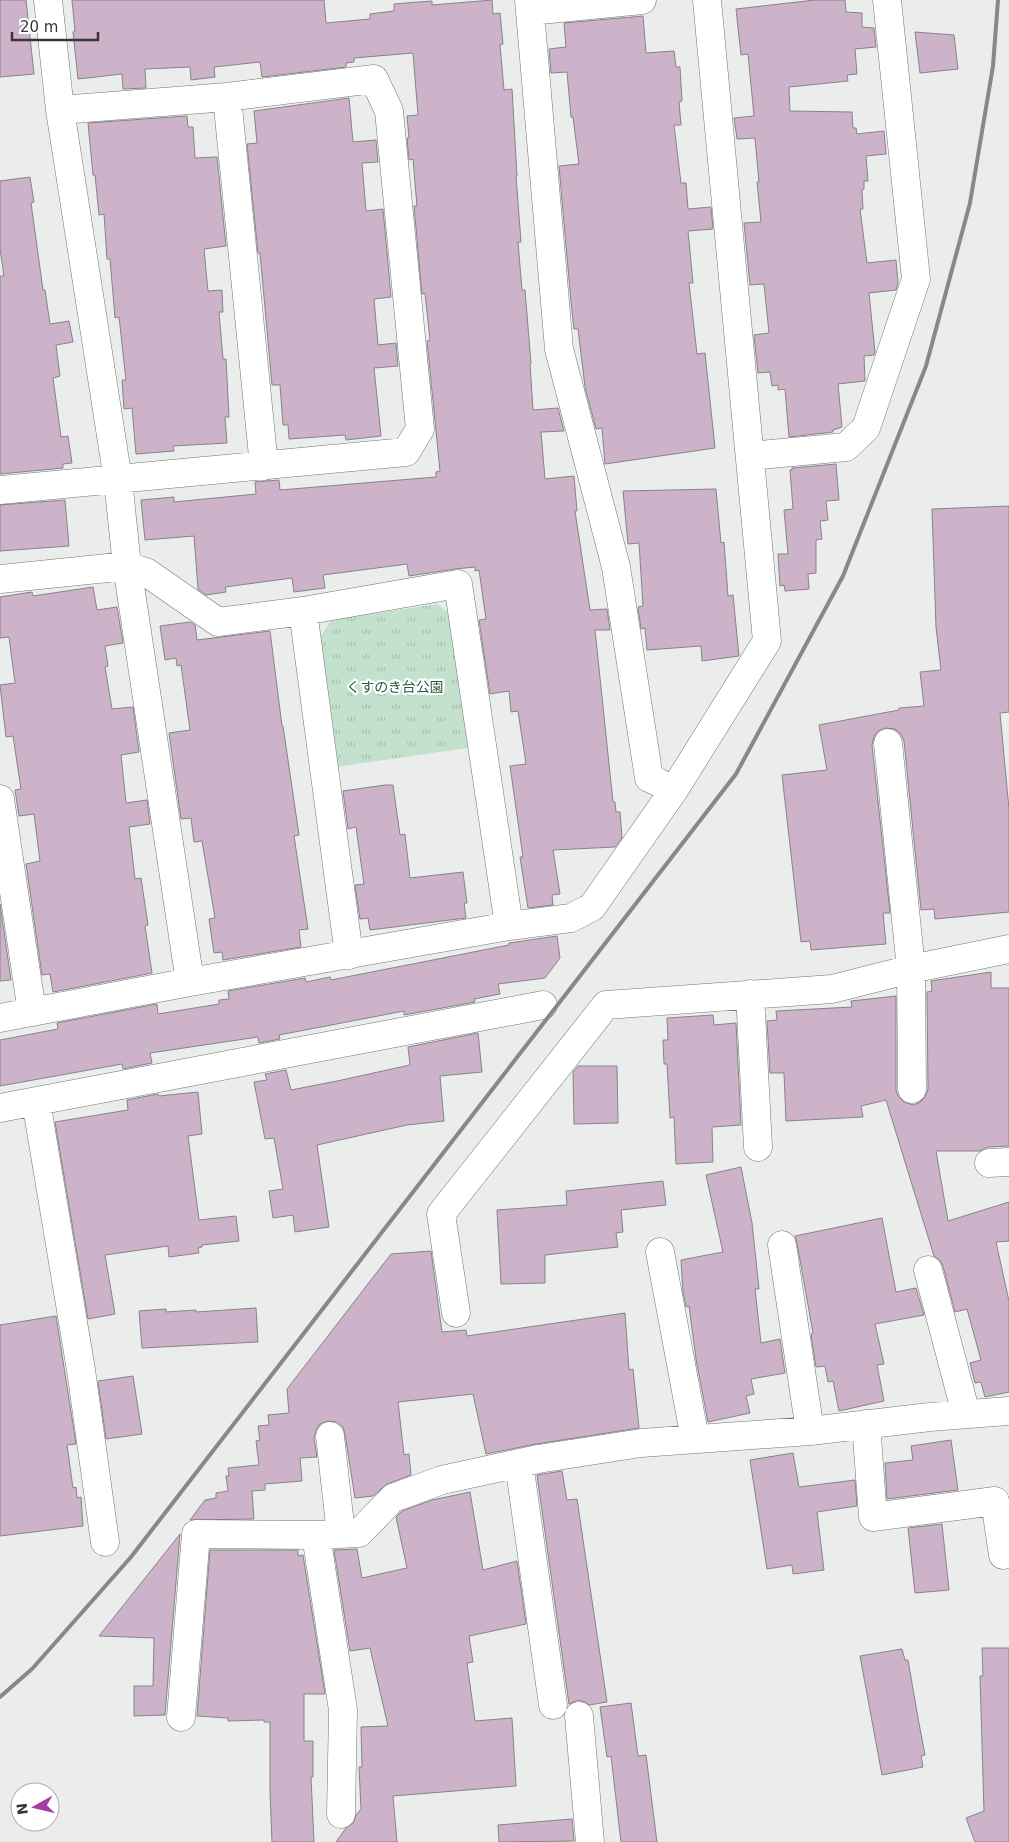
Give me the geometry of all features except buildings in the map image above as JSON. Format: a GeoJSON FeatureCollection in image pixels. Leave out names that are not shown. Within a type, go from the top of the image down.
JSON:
{"type":"FeatureCollection","features":[{"type":"Feature","properties":{"kind":"street"},"geometry":{"type":"LineString","coordinates":[[48,0],[60,110],[118,480],[128,566],[190,982]]}},
{"type":"Feature","properties":{"kind":"street"},"geometry":{"type":"LineString","coordinates":[[642,0],[529,5],[559,349],[616,568],[649,778],[674,790]]}},
{"type":"Feature","properties":{"kind":"street"},"geometry":{"type":"LineString","coordinates":[[0,1018],[190,982],[509,926],[571,918],[592,907],[674,790],[768,640],[707,0]]}},
{"type":"Feature","properties":{"kind":"street"},"geometry":{"type":"LineString","coordinates":[[750,456],[846,447],[866,428],[916,279],[888,0]]}},
{"type":"Feature","properties":{"kind":"street"},"geometry":{"type":"LineString","coordinates":[[0,490],[406,452],[420,428],[389,111],[374,79],[227,97],[60,110]]}},
{"type":"Feature","properties":{"kind":"street"},"geometry":{"type":"LineString","coordinates":[[227,97],[264,466]]}},
{"type":"Feature","properties":{"kind":"street"},"geometry":{"type":"LineString","coordinates":[[0,579],[128,566],[146,572],[218,622],[303,611],[458,584],[509,926]]}},
{"type":"Feature","properties":{"kind":"street"},"geometry":{"type":"LineString","coordinates":[[303,611],[349,955]]}},
{"type":"Feature","properties":{"kind":"street"},"geometry":{"type":"LineString","coordinates":[[888,743],[911,969],[912,1089]]}},
{"type":"Feature","properties":{"kind":"street"},"geometry":{"type":"LineString","coordinates":[[0,799],[32,1012]]}},
{"type":"Feature","properties":{"kind":"street"},"geometry":{"type":"LineString","coordinates":[[456,1313],[441,1214],[606,1005],[832,989],[911,969],[1009,949]]}},
{"type":"Feature","properties":{"kind":"street"},"geometry":{"type":"LineString","coordinates":[[750,994],[758,1147]]}},
{"type":"Feature","properties":{"kind":"street"},"geometry":{"type":"LineString","coordinates":[[0,1108],[543,1005]]}},
{"type":"Feature","properties":{"kind":"street"},"geometry":{"type":"LineString","coordinates":[[36,1101],[80,1361],[105,1542]]}},
{"type":"Feature","properties":{"kind":"street"},"geometry":{"type":"LineString","coordinates":[[782,1245],[810,1431]]}},
{"type":"Feature","properties":{"kind":"street"},"geometry":{"type":"LineString","coordinates":[[660,1252],[695,1439]]}},
{"type":"Feature","properties":{"kind":"street"},"geometry":{"type":"LineString","coordinates":[[928,1270],[966,1414]]}},
{"type":"Feature","properties":{"kind":"street"},"geometry":{"type":"LineString","coordinates":[[181,1716],[196,1534],[358,1534],[393,1498],[442,1480],[538,1459],[641,1443],[810,1431],[1009,1411]]}},
{"type":"Feature","properties":{"kind":"street"},"geometry":{"type":"LineString","coordinates":[[866,1424],[873,1517],[995,1501],[1003,1555]]}},
{"type":"Feature","properties":{"kind":"street"},"geometry":{"type":"LineString","coordinates":[[330,1436],[329,1535],[343,1710],[341,1814]]}},
{"type":"Feature","properties":{"kind":"street"},"geometry":{"type":"LineString","coordinates":[[519,1463],[553,1705]]}},
{"type":"Feature","properties":{"kind":"street"},"geometry":{"type":"LineString","coordinates":[[579,1716],[590,1842]]}},
{"type":"Feature","properties":{"kind":"green space","name":"くすのき台公園"},"geometry":{"type":"Polygon","coordinates":[[[437,604],[455,618],[474,747],[336,767],[318,641],[331,620],[437,604]]]}},
{"type":"Feature","properties":{"kind":"railway"},"geometry":{"type":"LineString","coordinates":[[0,1697],[32,1669],[131,1557],[736,774],[843,576],[926,366],[970,203],[993,66],[998,0]]}}]}
